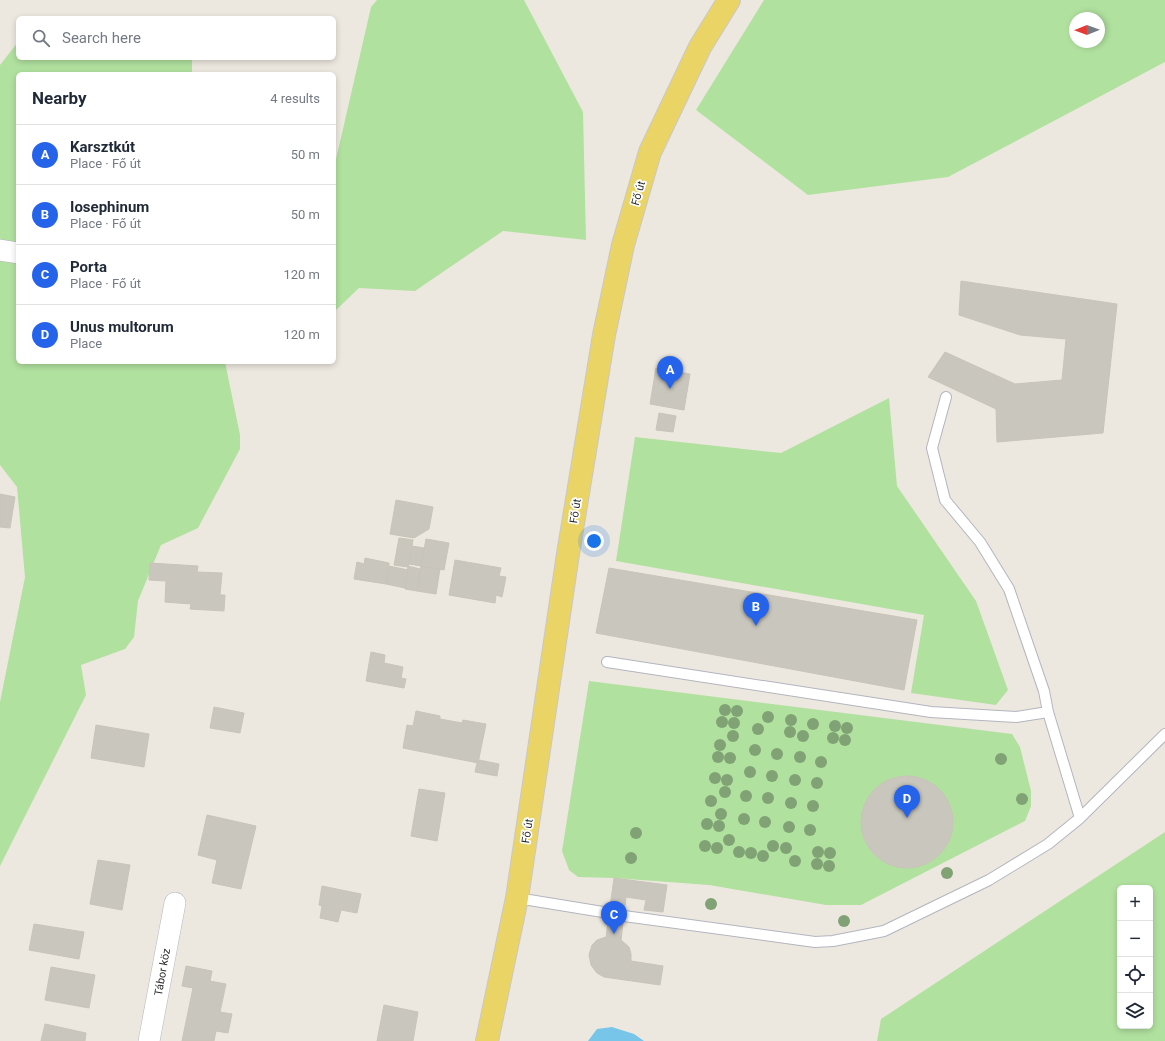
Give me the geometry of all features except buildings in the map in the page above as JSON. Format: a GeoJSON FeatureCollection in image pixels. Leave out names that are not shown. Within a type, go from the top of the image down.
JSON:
{"type":"FeatureCollection","features":[{"type":"Feature","properties":{"kind":"main road","name":"Fő út"},"geometry":{"type":"LineString","coordinates":[[486,1041],[517,898],[604,335],[623,245],[650,152],[700,47],[728,0]]}},
{"type":"Feature","properties":{"kind":"street"},"geometry":{"type":"LineString","coordinates":[[0,250],[16,253]]}},
{"type":"Feature","properties":{"kind":"street","name":"Tábor köz"},"geometry":{"type":"LineString","coordinates":[[149,1041],[175,903]]}},
{"type":"Feature","properties":{"kind":"lane"},"geometry":{"type":"LineString","coordinates":[[946,397],[932,448],[945,500],[980,542],[1009,589],[1044,691],[1048,712],[1080,818]]}},
{"type":"Feature","properties":{"kind":"lane"},"geometry":{"type":"LineString","coordinates":[[607,662],[931,712],[1016,717],[1048,712]]}},
{"type":"Feature","properties":{"kind":"lane"},"geometry":{"type":"LineString","coordinates":[[624,916],[815,942],[833,941],[884,931],[989,880],[1048,844],[1080,818],[1165,734]]}},
{"type":"Feature","properties":{"kind":"lane"},"geometry":{"type":"LineString","coordinates":[[517,898],[609,913]]}},
{"type":"Feature","properties":{"kind":"green space"},"geometry":{"type":"Polygon","coordinates":[[[377,0],[524,0],[583,112],[586,240],[503,231],[415,291],[359,288],[336,310],[336,159],[371,7],[377,0]]]}},
{"type":"Feature","properties":{"kind":"green space"},"geometry":{"type":"Polygon","coordinates":[[[764,0],[1165,0],[1165,62],[948,177],[808,195],[696,110],[764,0]]]}},
{"type":"Feature","properties":{"kind":"green space"},"geometry":{"type":"Polygon","coordinates":[[[16,45],[16,60],[192,60],[192,72],[16,72],[16,364],[225,364],[240,435],[240,449],[198,528],[161,545],[138,601],[134,637],[125,649],[81,665],[86,695],[0,866],[0,702],[25,577],[17,487],[0,465],[0,65],[16,45]]]}},
{"type":"Feature","properties":{"kind":"green space"},"geometry":{"type":"Polygon","coordinates":[[[889,398],[897,486],[976,601],[1008,690],[996,705],[911,693],[924,615],[616,561],[635,437],[781,453],[889,398]]]}},
{"type":"Feature","properties":{"kind":"green space"},"geometry":{"type":"Polygon","coordinates":[[[589,681],[1012,734],[1020,747],[1031,791],[1031,806],[1025,821],[861,905],[826,905],[709,885],[578,877],[569,870],[562,851],[589,681]]]}},
{"type":"Feature","properties":{"kind":"green space"},"geometry":{"type":"Polygon","coordinates":[[[1165,832],[1165,1041],[877,1041],[881,1019],[1165,832]]]}},
{"type":"Feature","properties":{"kind":"water"},"geometry":{"type":"Polygon","coordinates":[[[612,1027],[634,1034],[644,1041],[588,1041],[597,1029],[612,1027]]]}},
{"type":"Feature","properties":{"kind":"place","name":"Karsztkút"},"geometry":{"type":"Point","coordinates":[670,389]}},
{"type":"Feature","properties":{"kind":"place","name":"Iosephinum"},"geometry":{"type":"Point","coordinates":[756,626]}},
{"type":"Feature","properties":{"kind":"place","name":"Unus multorum"},"geometry":{"type":"Point","coordinates":[907,818]}},
{"type":"Feature","properties":{"kind":"place","name":"Porta"},"geometry":{"type":"Point","coordinates":[614,934]}}]}
